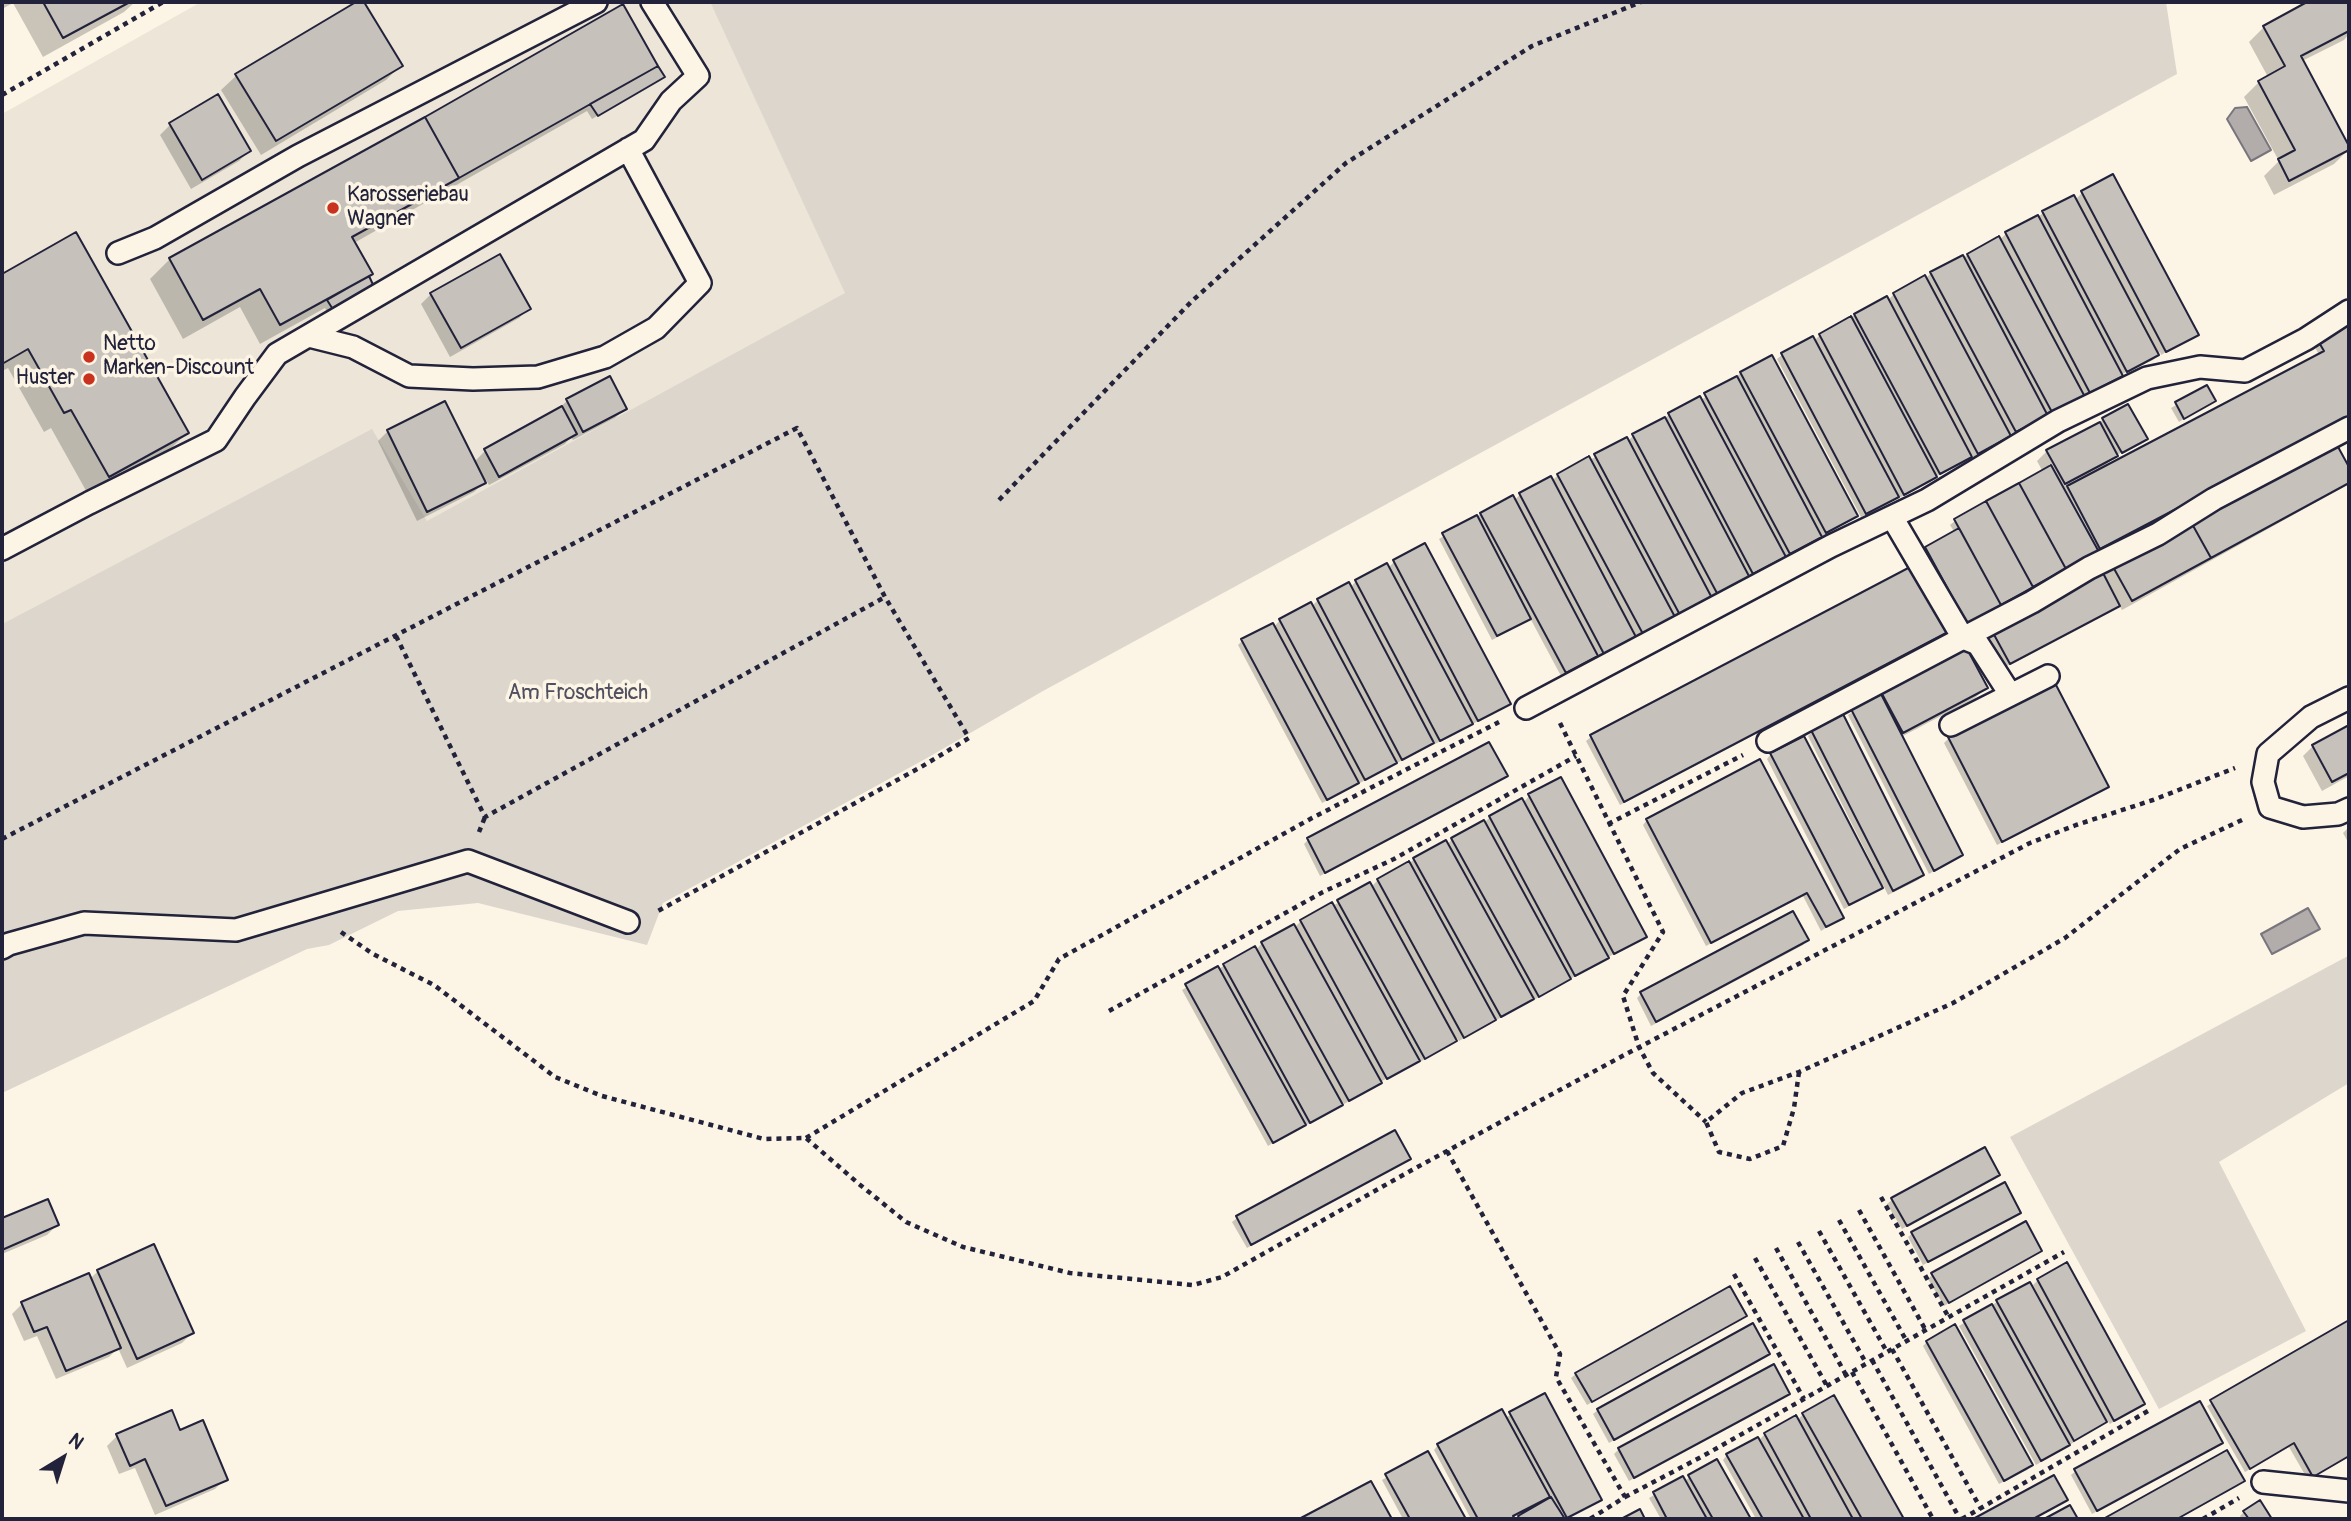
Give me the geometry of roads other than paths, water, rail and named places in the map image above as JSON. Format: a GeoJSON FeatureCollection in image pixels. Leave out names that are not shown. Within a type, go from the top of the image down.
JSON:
{"type":"FeatureCollection","features":[{"type":"Feature","properties":{"kind":"lane"},"geometry":{"type":"LineString","coordinates":[[118,253],[155,238],[298,156],[596,2]]}},
{"type":"Feature","properties":{"kind":"lane"},"geometry":{"type":"LineString","coordinates":[[2,549],[216,440],[277,354],[644,140],[671,101],[698,76],[652,2]]}},
{"type":"Feature","properties":{"kind":"lane"},"geometry":{"type":"LineString","coordinates":[[309,336],[353,347],[409,376],[472,379],[538,377],[605,356],[656,328],[700,283],[628,149]]}},
{"type":"Feature","properties":{"kind":"lane"},"geometry":{"type":"LineString","coordinates":[[1526,708],[1831,546],[1927,500],[2058,421],[2147,378],[2200,367],[2245,371],[2306,339],[2349,312]]}},
{"type":"Feature","properties":{"kind":"lane"},"geometry":{"type":"LineString","coordinates":[[1768,741],[2032,602],[2089,568],[2158,534],[2214,499],[2349,428]]}},
{"type":"Feature","properties":{"kind":"lane"},"geometry":{"type":"LineString","coordinates":[[1892,517],[1963,638],[1978,644],[2010,694]]}},
{"type":"Feature","properties":{"kind":"lane"},"geometry":{"type":"LineString","coordinates":[[1951,725],[2048,676]]}},
{"type":"Feature","properties":{"kind":"lane"},"geometry":{"type":"LineString","coordinates":[[2349,698],[2311,717],[2268,754],[2263,782],[2270,807],[2303,817],[2338,814],[2349,809]]}},
{"type":"Feature","properties":{"kind":"lane"},"geometry":{"type":"LineString","coordinates":[[2,948],[84,923],[236,930],[468,860],[628,922]]}},
{"type":"Feature","properties":{"kind":"lane"},"geometry":{"type":"LineString","coordinates":[[2263,1482],[2349,1491]]}},
{"type":"Feature","properties":{"kind":"place","name":"Karosseriebau Wagner"},"geometry":{"type":"Point","coordinates":[333,208]}},
{"type":"Feature","properties":{"kind":"place","name":"Netto Marken-Discount"},"geometry":{"type":"Point","coordinates":[89,357]}},
{"type":"Feature","properties":{"kind":"place","name":"Huster"},"geometry":{"type":"Point","coordinates":[89,379]}},
{"type":"Feature","properties":{"kind":"park label","name":"Am Froschteich"},"geometry":{"type":"Point","coordinates":[578,694]}}]}
